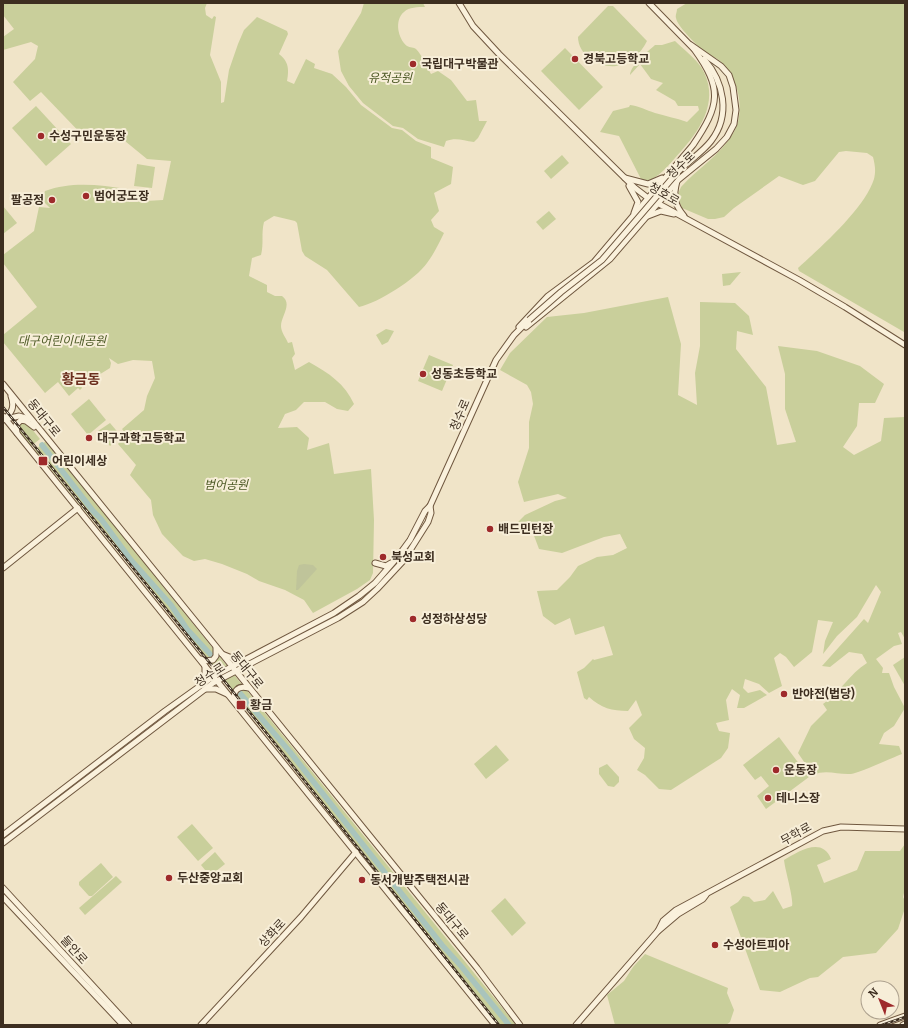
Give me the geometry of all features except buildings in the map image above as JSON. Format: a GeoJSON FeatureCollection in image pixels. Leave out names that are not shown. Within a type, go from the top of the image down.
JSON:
{"type":"FeatureCollection","features":[{"type":"Feature","properties":{"kind":"main road","name":"청호로"},"geometry":{"type":"LineString","coordinates":[[459,3],[473,26],[485,40],[622,177],[648,198],[658,202],[687,220],[825,295],[905,345]]}},
{"type":"Feature","properties":{"kind":"main road","name":"청수로"},"geometry":{"type":"LineString","coordinates":[[514,336],[529,320],[561,292],[602,260],[676,177],[711,141],[718,129],[722,114],[722,94],[718,78],[711,66],[649,3]]}},
{"type":"Feature","properties":{"kind":"main road","name":"청수로"},"geometry":{"type":"LineString","coordinates":[[3,843],[205,689],[231,666],[334,613],[375,583],[396,559],[410,540],[425,511],[430,506],[490,371],[526,318],[548,296],[594,262],[693,145],[705,128],[712,114],[715,98],[714,84],[708,70],[691,45]]}},
{"type":"Feature","properties":{"kind":"main road","name":"청수로"},"geometry":{"type":"LineString","coordinates":[[514,336],[610,259],[670,189],[676,177],[716,149],[727,137],[734,124],[736,110],[733,87],[729,76],[721,66],[691,45]]}},
{"type":"Feature","properties":{"kind":"main road"},"geometry":{"type":"LineString","coordinates":[[622,177],[648,184],[658,181],[669,172]]}},
{"type":"Feature","properties":{"kind":"main road"},"geometry":{"type":"LineString","coordinates":[[622,177],[638,202],[630,221]]}},
{"type":"Feature","properties":{"kind":"main road"},"geometry":{"type":"LineString","coordinates":[[676,177],[674,201],[687,220]]}},
{"type":"Feature","properties":{"kind":"main road"},"geometry":{"type":"LineString","coordinates":[[663,180],[661,184],[663,188],[670,189]]}},
{"type":"Feature","properties":{"kind":"main road"},"geometry":{"type":"LineString","coordinates":[[637,226],[654,212],[661,211],[687,220]]}},
{"type":"Feature","properties":{"kind":"main road"},"geometry":{"type":"LineString","coordinates":[[630,221],[636,220],[637,226]]}},
{"type":"Feature","properties":{"kind":"main road","name":"동대구로"},"geometry":{"type":"LineString","coordinates":[[3,384],[234,671],[477,968],[520,1025]]}},
{"type":"Feature","properties":{"kind":"main road"},"geometry":{"type":"LineString","coordinates":[[4,418],[12,411],[14,407],[9,392]]}},
{"type":"Feature","properties":{"kind":"main road"},"geometry":{"type":"LineString","coordinates":[[4,418],[19,416],[32,421]]}},
{"type":"Feature","properties":{"kind":"main road"},"geometry":{"type":"LineString","coordinates":[[4,418],[236,702],[495,1025]]}},
{"type":"Feature","properties":{"kind":"main road"},"geometry":{"type":"LineString","coordinates":[[20,438],[16,427],[17,423],[22,420],[44,435]]}},
{"type":"Feature","properties":{"kind":"main road","name":"청수로"},"geometry":{"type":"LineString","coordinates":[[3,835],[200,686],[234,671],[338,618],[363,602],[404,560],[415,544],[431,513],[430,506]]}},
{"type":"Feature","properties":{"kind":"main road"},"geometry":{"type":"LineString","coordinates":[[3,568],[78,508]]}},
{"type":"Feature","properties":{"kind":"main road"},"geometry":{"type":"LineString","coordinates":[[375,563],[386,566],[396,559]]}},
{"type":"Feature","properties":{"kind":"main road"},"geometry":{"type":"LineString","coordinates":[[199,657],[205,661],[213,660],[217,653],[214,646]]}},
{"type":"Feature","properties":{"kind":"main road"},"geometry":{"type":"LineString","coordinates":[[220,653],[236,659],[246,658]]}},
{"type":"Feature","properties":{"kind":"main road"},"geometry":{"type":"LineString","coordinates":[[200,686],[205,678],[205,665]]}},
{"type":"Feature","properties":{"kind":"main road"},"geometry":{"type":"LineString","coordinates":[[243,682],[242,674],[244,666]]}},
{"type":"Feature","properties":{"kind":"main road"},"geometry":{"type":"LineString","coordinates":[[236,702],[234,696],[238,688],[245,687],[250,690]]}},
{"type":"Feature","properties":{"kind":"main road"},"geometry":{"type":"LineString","coordinates":[[205,689],[219,690],[231,697]]}},
{"type":"Feature","properties":{"kind":"main road","name":"무학로"},"geometry":{"type":"LineString","coordinates":[[576,1025],[658,931],[678,914],[703,899],[706,895],[823,831],[842,827],[905,829]]}},
{"type":"Feature","properties":{"kind":"main road","name":"상화로"},"geometry":{"type":"LineString","coordinates":[[201,1025],[301,917],[356,852]]}},
{"type":"Feature","properties":{"kind":"main road","name":"들안로"},"geometry":{"type":"LineString","coordinates":[[3,888],[130,1025]]}},
{"type":"Feature","properties":{"kind":"main road","name":"들안로"},"geometry":{"type":"LineString","coordinates":[[3,897],[123,1025]]}},
{"type":"Feature","properties":{"kind":"main road"},"geometry":{"type":"LineString","coordinates":[[880,1025],[905,1016]]}},
{"type":"Feature","properties":{"kind":"green space","name":"범어공원"},"geometry":{"type":"Polygon","coordinates":[[[3,3],[207,3],[205,8],[206,15],[212,19],[214,16],[216,17],[210,55],[221,82],[221,103],[224,102],[229,70],[238,44],[244,30],[257,17],[287,31],[288,34],[279,54],[288,66],[287,81],[294,84],[306,59],[315,64],[314,68],[332,74],[346,87],[361,105],[392,128],[402,130],[416,141],[431,147],[431,158],[453,167],[451,184],[434,193],[439,211],[431,220],[434,227],[444,233],[434,252],[422,269],[406,283],[376,301],[359,307],[327,270],[305,256],[302,251],[297,223],[295,221],[274,216],[264,222],[261,255],[252,258],[249,276],[267,285],[267,292],[275,296],[282,296],[285,299],[287,306],[281,322],[281,328],[288,343],[292,342],[295,354],[292,358],[295,370],[309,362],[316,366],[330,375],[341,385],[354,404],[348,411],[337,409],[325,402],[304,402],[296,410],[285,414],[278,428],[297,427],[309,438],[307,450],[329,443],[334,474],[371,469],[374,520],[373,573],[370,580],[357,589],[313,613],[304,600],[285,590],[259,581],[247,574],[222,564],[205,559],[194,561],[183,556],[162,534],[153,515],[151,500],[130,475],[136,465],[118,444],[126,434],[122,429],[144,410],[147,396],[155,378],[152,361],[133,360],[118,364],[109,358],[111,363],[110,368],[81,386],[82,388],[80,390],[78,388],[69,396],[58,382],[45,393],[3,342],[3,335],[37,307],[3,263],[3,255],[34,231],[39,207],[50,208],[42,200],[45,191],[65,186],[96,185],[127,189],[129,202],[163,200],[171,161],[147,159],[109,128],[88,141],[41,92],[30,101],[13,82],[35,59],[38,46],[31,42],[3,50],[3,37],[14,29],[3,15],[3,3]]]}},
{"type":"Feature","properties":{"kind":"green space","name":"유적공원"},"geometry":{"type":"Polygon","coordinates":[[[364,3],[423,3],[425,7],[408,9],[401,15],[398,24],[399,34],[407,46],[415,48],[431,74],[438,71],[451,80],[467,101],[476,100],[479,121],[487,121],[478,138],[474,142],[457,139],[450,140],[446,141],[444,147],[418,139],[403,128],[393,126],[363,103],[349,86],[341,71],[338,51],[361,13],[364,3]]]}},
{"type":"Feature","properties":{"kind":"green space"},"geometry":{"type":"Polygon","coordinates":[[[687,3],[905,3],[904,332],[799,271],[798,268],[841,226],[862,202],[874,179],[875,173],[873,157],[867,153],[846,151],[839,152],[815,181],[803,185],[779,176],[734,208],[724,217],[708,219],[682,208],[677,196],[681,187],[727,143],[736,127],[740,108],[737,87],[728,69],[715,57],[703,51],[677,21],[677,9],[687,3]]]}},
{"type":"Feature","properties":{"kind":"green space"},"geometry":{"type":"Polygon","coordinates":[[[608,6],[613,6],[647,41],[642,50],[634,57],[626,63],[616,66],[603,65],[591,59],[582,49],[578,37],[608,6]]]}},
{"type":"Feature","properties":{"kind":"green space"},"geometry":{"type":"Polygon","coordinates":[[[675,41],[692,56],[701,67],[709,89],[709,100],[702,122],[690,141],[663,171],[649,181],[641,179],[619,136],[600,132],[613,111],[629,107],[630,105],[687,122],[699,110],[698,106],[678,106],[675,101],[656,90],[663,83],[651,79],[640,64],[630,75],[636,63],[655,45],[662,45],[675,41]]]}},
{"type":"Feature","properties":{"kind":"green space"},"geometry":{"type":"Polygon","coordinates":[[[565,48],[603,87],[579,110],[541,71],[565,48]]]}},
{"type":"Feature","properties":{"kind":"green space","name":"수성구민운동장"},"geometry":{"type":"Polygon","coordinates":[[[36,106],[71,144],[46,166],[12,128],[36,106]]]}},
{"type":"Feature","properties":{"kind":"green space"},"geometry":{"type":"Polygon","coordinates":[[[562,155],[569,163],[551,179],[544,171],[562,155]]]}},
{"type":"Feature","properties":{"kind":"green space"},"geometry":{"type":"Polygon","coordinates":[[[137,164],[155,167],[152,188],[134,186],[137,164]]]}},
{"type":"Feature","properties":{"kind":"green space"},"geometry":{"type":"Polygon","coordinates":[[[3,206],[17,223],[3,234],[3,206]]]}},
{"type":"Feature","properties":{"kind":"green space"},"geometry":{"type":"Polygon","coordinates":[[[549,211],[556,219],[543,230],[536,222],[549,211]]]}},
{"type":"Feature","properties":{"kind":"green space"},"geometry":{"type":"Polygon","coordinates":[[[741,272],[730,285],[723,286],[722,274],[741,272]]]}},
{"type":"Feature","properties":{"kind":"green space"},"geometry":{"type":"Polygon","coordinates":[[[668,297],[681,344],[678,395],[697,405],[695,373],[700,346],[700,302],[735,303],[749,316],[753,335],[737,331],[736,349],[766,387],[777,445],[796,442],[785,409],[785,374],[778,346],[817,351],[860,366],[884,384],[875,403],[859,403],[857,426],[843,447],[854,455],[881,441],[884,418],[905,417],[905,639],[901,632],[898,633],[902,644],[894,646],[876,659],[883,668],[882,673],[889,673],[894,687],[905,708],[894,726],[884,733],[879,744],[899,746],[902,754],[851,774],[823,772],[813,775],[798,753],[811,726],[827,710],[823,704],[835,694],[855,672],[867,663],[862,654],[849,652],[830,667],[822,666],[864,619],[868,623],[881,592],[876,585],[857,617],[837,636],[823,654],[825,641],[833,622],[818,620],[812,652],[794,667],[786,657],[780,653],[774,658],[782,686],[769,693],[759,684],[745,679],[743,688],[748,693],[760,690],[767,695],[744,708],[737,708],[740,695],[732,689],[726,700],[729,720],[716,723],[719,731],[730,733],[728,748],[721,758],[671,790],[659,789],[645,775],[637,770],[644,758],[645,748],[634,739],[629,728],[642,715],[636,700],[628,711],[622,711],[602,706],[589,697],[587,700],[584,698],[577,672],[584,668],[593,659],[613,655],[604,626],[575,635],[570,618],[555,625],[543,616],[537,591],[557,590],[570,577],[578,566],[597,557],[613,555],[627,548],[620,534],[604,537],[562,553],[539,549],[533,533],[518,522],[525,515],[555,501],[567,498],[558,494],[524,502],[518,482],[529,448],[529,422],[533,404],[531,392],[527,385],[500,370],[510,353],[547,317],[584,313],[668,297]]]}},
{"type":"Feature","properties":{"kind":"green space"},"geometry":{"type":"Polygon","coordinates":[[[386,329],[394,331],[388,342],[382,345],[376,335],[386,329]]]}},
{"type":"Feature","properties":{"kind":"green space"},"geometry":{"type":"Polygon","coordinates":[[[429,355],[453,365],[442,391],[418,381],[429,355]]]}},
{"type":"Feature","properties":{"kind":"green space"},"geometry":{"type":"Polygon","coordinates":[[[89,399],[106,420],[88,435],[71,414],[89,399]]]}},
{"type":"Feature","properties":{"kind":"green space"},"geometry":{"type":"Polygon","coordinates":[[[19,422],[26,422],[40,439],[31,446],[17,430],[19,422]]]}},
{"type":"Feature","properties":{"kind":"green space"},"geometry":{"type":"Polygon","coordinates":[[[110,423],[121,436],[110,446],[98,431],[110,423]]]}},
{"type":"Feature","properties":{"kind":"green space"},"geometry":{"type":"Polygon","coordinates":[[[46,441],[516,1025],[498,1025],[192,641],[35,450],[46,441]]]}},
{"type":"Feature","properties":{"kind":"green space"},"geometry":{"type":"Polygon","coordinates":[[[299,565],[313,565],[317,569],[298,590],[296,590],[297,571],[299,565]]]}},
{"type":"Feature","properties":{"kind":"green space"},"geometry":{"type":"Polygon","coordinates":[[[905,657],[905,686],[893,665],[905,657]]]}},
{"type":"Feature","properties":{"kind":"green space","name":"운동장"},"geometry":{"type":"Polygon","coordinates":[[[779,737],[809,777],[766,809],[757,796],[769,786],[761,776],[755,780],[743,765],[779,737]]]}},
{"type":"Feature","properties":{"kind":"green space"},"geometry":{"type":"Polygon","coordinates":[[[496,745],[509,760],[486,779],[474,764],[496,745]]]}},
{"type":"Feature","properties":{"kind":"green space"},"geometry":{"type":"Polygon","coordinates":[[[607,764],[619,777],[619,782],[614,787],[608,786],[599,774],[599,768],[607,764]]]}},
{"type":"Feature","properties":{"kind":"green space"},"geometry":{"type":"Polygon","coordinates":[[[192,824],[213,848],[198,861],[177,837],[192,824]]]}},
{"type":"Feature","properties":{"kind":"green space"},"geometry":{"type":"Polygon","coordinates":[[[905,844],[905,889],[903,897],[905,901],[905,908],[898,929],[876,953],[843,957],[818,977],[810,978],[780,992],[760,990],[730,907],[738,902],[743,896],[749,897],[754,902],[765,900],[773,891],[783,909],[792,906],[792,897],[784,860],[803,850],[816,847],[822,848],[827,852],[831,859],[817,865],[824,883],[857,870],[865,851],[900,851],[905,844]]]}},
{"type":"Feature","properties":{"kind":"green space"},"geometry":{"type":"Polygon","coordinates":[[[215,852],[225,864],[210,876],[201,865],[215,852]]]}},
{"type":"Feature","properties":{"kind":"green space"},"geometry":{"type":"Polygon","coordinates":[[[101,863],[113,877],[92,896],[89,896],[79,885],[79,882],[101,863]]]}},
{"type":"Feature","properties":{"kind":"green space"},"geometry":{"type":"Polygon","coordinates":[[[116,876],[122,882],[85,915],[79,908],[116,876]]]}},
{"type":"Feature","properties":{"kind":"green space"},"geometry":{"type":"Polygon","coordinates":[[[505,898],[526,923],[512,936],[491,911],[505,898]]]}},
{"type":"Feature","properties":{"kind":"green space"},"geometry":{"type":"Polygon","coordinates":[[[645,954],[728,988],[727,993],[734,1010],[730,1022],[726,1025],[615,1025],[607,995],[624,981],[633,967],[645,954]]]}},
{"type":"Feature","properties":{"kind":"waterway"},"geometry":{"type":"LineString","coordinates":[[42,445],[93,511],[101,519],[131,560],[171,605],[187,629],[211,655]]}},
{"type":"Feature","properties":{"kind":"waterway"},"geometry":{"type":"LineString","coordinates":[[239,692],[290,752],[442,945],[509,1025]]}},
{"type":"Feature","properties":{"kind":"railway"},"geometry":{"type":"LineString","coordinates":[[3,407],[277,746],[499,1025]]}},
{"type":"Feature","properties":{"kind":"railway"},"geometry":{"type":"LineString","coordinates":[[882,1025],[905,1017]]}},
{"type":"Feature","properties":{"kind":"place","name":"경북고등학교"},"geometry":{"type":"Point","coordinates":[575,59]}},
{"type":"Feature","properties":{"kind":"place","name":"국립대구박물관"},"geometry":{"type":"Point","coordinates":[413,64]}},
{"type":"Feature","properties":{"kind":"place","name":"수성구민운동장"},"geometry":{"type":"Point","coordinates":[41,136]}},
{"type":"Feature","properties":{"kind":"place","name":"범어궁도장"},"geometry":{"type":"Point","coordinates":[86,196]}},
{"type":"Feature","properties":{"kind":"place","name":"팔공정"},"geometry":{"type":"Point","coordinates":[52,200]}},
{"type":"Feature","properties":{"kind":"place","name":"성동초등학교"},"geometry":{"type":"Point","coordinates":[423,374]}},
{"type":"Feature","properties":{"kind":"place","name":"대구과학고등학교"},"geometry":{"type":"Point","coordinates":[89,438]}},
{"type":"Feature","properties":{"kind":"place","name":"어린이세상"},"geometry":{"type":"Point","coordinates":[43,461]}},
{"type":"Feature","properties":{"kind":"place","name":"배드민턴장"},"geometry":{"type":"Point","coordinates":[490,529]}},
{"type":"Feature","properties":{"kind":"place","name":"북성교회"},"geometry":{"type":"Point","coordinates":[383,557]}},
{"type":"Feature","properties":{"kind":"place","name":"성정하상성당"},"geometry":{"type":"Point","coordinates":[413,619]}},
{"type":"Feature","properties":{"kind":"place","name":"반야전(법당)"},"geometry":{"type":"Point","coordinates":[784,694]}},
{"type":"Feature","properties":{"kind":"place","name":"황금"},"geometry":{"type":"Point","coordinates":[241,705]}},
{"type":"Feature","properties":{"kind":"place","name":"운동장"},"geometry":{"type":"Point","coordinates":[776,770]}},
{"type":"Feature","properties":{"kind":"place","name":"테니스장"},"geometry":{"type":"Point","coordinates":[768,798]}},
{"type":"Feature","properties":{"kind":"place","name":"두산중앙교회"},"geometry":{"type":"Point","coordinates":[169,878]}},
{"type":"Feature","properties":{"kind":"place","name":"동서개발주택전시관"},"geometry":{"type":"Point","coordinates":[362,880]}},
{"type":"Feature","properties":{"kind":"place","name":"수성아트피아"},"geometry":{"type":"Point","coordinates":[715,945]}},
{"type":"Feature","properties":{"kind":"district","name":"황금동"},"geometry":{"type":"Point","coordinates":[81,379]}},
{"type":"Feature","properties":{"kind":"park label","name":"대구어린이대공원"},"geometry":{"type":"Point","coordinates":[62,341]}}]}
